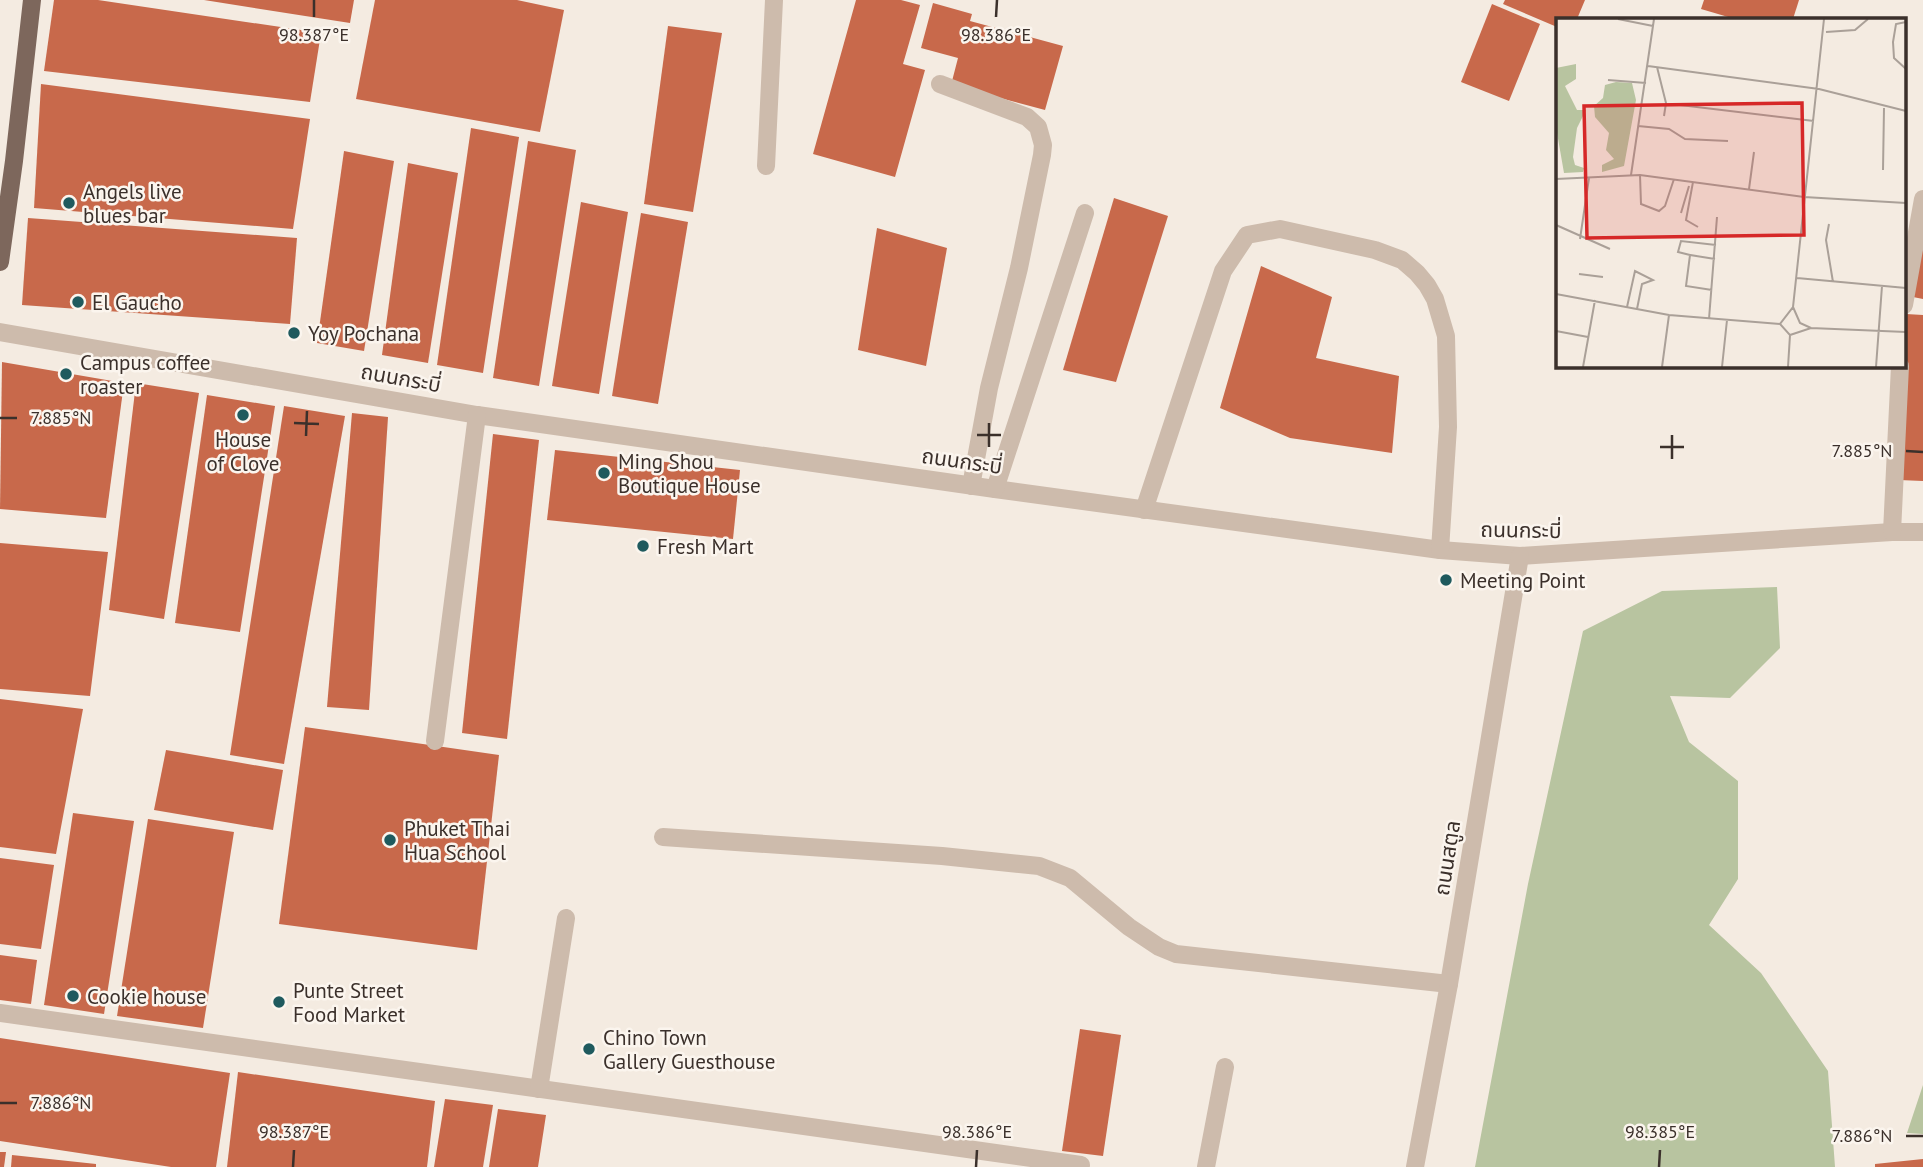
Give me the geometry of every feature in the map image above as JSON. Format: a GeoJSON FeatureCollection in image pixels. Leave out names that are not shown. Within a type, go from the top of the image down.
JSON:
{"type":"FeatureCollection","features":[{"type":"Feature","properties":{"kind":"main road"},"geometry":{"type":"LineString","coordinates":[[0,262],[32,0]]}},
{"type":"Feature","properties":{"kind":"street"},"geometry":{"type":"LineString","coordinates":[[766,166],[774,0]]}},
{"type":"Feature","properties":{"kind":"street"},"geometry":{"type":"LineString","coordinates":[[940,84],[1027,117],[1038,127],[1043,145],[1024,243],[989,388],[971,486]]}},
{"type":"Feature","properties":{"kind":"street"},"geometry":{"type":"LineString","coordinates":[[1906,294],[1923,199]]}},
{"type":"Feature","properties":{"kind":"street"},"geometry":{"type":"LineString","coordinates":[[995,489],[1085,213]]}},
{"type":"Feature","properties":{"kind":"street"},"geometry":{"type":"LineString","coordinates":[[1144,510],[1223,271],[1247,235],[1280,229],[1375,250],[1402,260],[1418,273],[1435,299],[1446,336],[1448,427],[1440,550]]}},
{"type":"Feature","properties":{"kind":"street","name":"ถนนกระบี่"},"geometry":{"type":"LineString","coordinates":[[0,332],[477,415],[1440,550],[1520,556],[1923,532]]}},
{"type":"Feature","properties":{"kind":"street"},"geometry":{"type":"LineString","coordinates":[[1892,532],[1900,368]]}},
{"type":"Feature","properties":{"kind":"street"},"geometry":{"type":"LineString","coordinates":[[435,741],[477,415]]}},
{"type":"Feature","properties":{"kind":"street","name":"ถนนสตูล"},"geometry":{"type":"LineString","coordinates":[[1415,1167],[1449,984],[1520,556]]}},
{"type":"Feature","properties":{"kind":"street"},"geometry":{"type":"LineString","coordinates":[[663,837],[942,856],[1039,866],[1070,878],[1129,927],[1159,947],[1176,954],[1449,984]]}},
{"type":"Feature","properties":{"kind":"street"},"geometry":{"type":"LineString","coordinates":[[539,1089],[566,918]]}},
{"type":"Feature","properties":{"kind":"street"},"geometry":{"type":"LineString","coordinates":[[0,1013],[1081,1165]]}},
{"type":"Feature","properties":{"kind":"street"},"geometry":{"type":"LineString","coordinates":[[1206,1167],[1225,1067]]}},
{"type":"Feature","properties":{"kind":"green space"},"geometry":{"type":"Polygon","coordinates":[[[1777,587],[1780,648],[1730,698],[1670,696],[1689,742],[1738,781],[1738,879],[1709,925],[1761,973],[1828,1071],[1835,1167],[1475,1167],[1528,884],[1583,631],[1662,591],[1777,587]]]}},
{"type":"Feature","properties":{"kind":"green space"},"geometry":{"type":"Polygon","coordinates":[[[1923,1085],[1923,1134],[1907,1133],[1923,1085]]]}},
{"type":"Feature","properties":{"kind":"building"},"geometry":{"type":"Polygon","coordinates":[[[54,0],[98,0],[321,33],[310,102],[44,71],[54,0]]]}},
{"type":"Feature","properties":{"kind":"building"},"geometry":{"type":"Polygon","coordinates":[[[204,0],[354,0],[350,23],[204,0]]]}},
{"type":"Feature","properties":{"kind":"building"},"geometry":{"type":"Polygon","coordinates":[[[375,0],[517,0],[564,10],[540,132],[356,99],[375,0]]]}},
{"type":"Feature","properties":{"kind":"building"},"geometry":{"type":"Polygon","coordinates":[[[856,0],[901,0],[920,5],[903,64],[925,70],[895,177],[813,154],[856,0]]]}},
{"type":"Feature","properties":{"kind":"building"},"geometry":{"type":"Polygon","coordinates":[[[1505,0],[1585,0],[1577,18],[1556,18],[1556,27],[1503,4],[1505,0]]]}},
{"type":"Feature","properties":{"kind":"building"},"geometry":{"type":"Polygon","coordinates":[[[1704,0],[1799,0],[1793,18],[1732,18],[1701,9],[1704,0]]]}},
{"type":"Feature","properties":{"kind":"building"},"geometry":{"type":"Polygon","coordinates":[[[933,3],[972,14],[970,21],[1063,46],[1045,110],[951,85],[958,58],[921,48],[933,3]]]}},
{"type":"Feature","properties":{"kind":"building"},"geometry":{"type":"Polygon","coordinates":[[[1492,4],[1540,24],[1509,101],[1461,82],[1492,4]]]}},
{"type":"Feature","properties":{"kind":"building"},"geometry":{"type":"Polygon","coordinates":[[[668,26],[722,33],[693,212],[644,204],[668,26]]]}},
{"type":"Feature","properties":{"kind":"building"},"geometry":{"type":"Polygon","coordinates":[[[41,84],[310,119],[293,229],[34,208],[41,84]]]}},
{"type":"Feature","properties":{"kind":"building"},"geometry":{"type":"Polygon","coordinates":[[[471,128],[519,137],[483,373],[437,365],[471,128]]]}},
{"type":"Feature","properties":{"kind":"building"},"geometry":{"type":"Polygon","coordinates":[[[528,141],[576,150],[539,386],[493,378],[528,141]]]}},
{"type":"Feature","properties":{"kind":"building"},"geometry":{"type":"Polygon","coordinates":[[[344,151],[394,161],[364,351],[317,343],[344,151]]]}},
{"type":"Feature","properties":{"kind":"building"},"geometry":{"type":"Polygon","coordinates":[[[408,163],[458,173],[428,363],[382,355],[408,163]]]}},
{"type":"Feature","properties":{"kind":"building"},"geometry":{"type":"Polygon","coordinates":[[[1114,198],[1168,216],[1116,382],[1063,370],[1114,198]]]}},
{"type":"Feature","properties":{"kind":"building"},"geometry":{"type":"Polygon","coordinates":[[[581,202],[628,212],[599,394],[552,386],[581,202]]]}},
{"type":"Feature","properties":{"kind":"building"},"geometry":{"type":"Polygon","coordinates":[[[641,213],[688,222],[658,404],[612,396],[641,213]]]}},
{"type":"Feature","properties":{"kind":"building"},"geometry":{"type":"Polygon","coordinates":[[[28,218],[297,238],[290,324],[22,305],[28,218]]]}},
{"type":"Feature","properties":{"kind":"building"},"geometry":{"type":"Polygon","coordinates":[[[1923,227],[1923,299],[1908,296],[1923,227]]]}},
{"type":"Feature","properties":{"kind":"building"},"geometry":{"type":"Polygon","coordinates":[[[877,228],[947,248],[926,366],[858,350],[877,228]]]}},
{"type":"Feature","properties":{"kind":"building"},"geometry":{"type":"Polygon","coordinates":[[[1261,266],[1332,297],[1316,358],[1399,376],[1392,453],[1290,438],[1220,408],[1261,266]]]}},
{"type":"Feature","properties":{"kind":"building"},"geometry":{"type":"Polygon","coordinates":[[[1906,314],[1923,315],[1923,481],[1899,480],[1904,368],[1906,368],[1906,314]]]}},
{"type":"Feature","properties":{"kind":"building"},"geometry":{"type":"Polygon","coordinates":[[[2,362],[124,383],[106,518],[0,509],[2,362]]]}},
{"type":"Feature","properties":{"kind":"building"},"geometry":{"type":"Polygon","coordinates":[[[136,383],[199,393],[164,619],[109,610],[136,383]]]}},
{"type":"Feature","properties":{"kind":"building"},"geometry":{"type":"Polygon","coordinates":[[[207,395],[275,406],[240,632],[175,623],[207,395]]]}},
{"type":"Feature","properties":{"kind":"building"},"geometry":{"type":"Polygon","coordinates":[[[284,406],[345,416],[284,764],[230,755],[284,406]]]}},
{"type":"Feature","properties":{"kind":"building"},"geometry":{"type":"Polygon","coordinates":[[[352,413],[388,417],[369,710],[327,707],[352,413]]]}},
{"type":"Feature","properties":{"kind":"building"},"geometry":{"type":"Polygon","coordinates":[[[493,434],[539,440],[507,739],[462,733],[493,434]]]}},
{"type":"Feature","properties":{"kind":"building"},"geometry":{"type":"Polygon","coordinates":[[[555,450],[740,470],[733,539],[547,520],[555,450]]]}},
{"type":"Feature","properties":{"kind":"building"},"geometry":{"type":"Polygon","coordinates":[[[0,543],[108,552],[90,696],[0,689],[0,543]]]}},
{"type":"Feature","properties":{"kind":"building"},"geometry":{"type":"Polygon","coordinates":[[[0,699],[83,709],[56,854],[0,847],[0,699]]]}},
{"type":"Feature","properties":{"kind":"building","name":"Phuket Thai Hua School"},"geometry":{"type":"Polygon","coordinates":[[[305,727],[499,755],[477,950],[279,924],[305,727]]]}},
{"type":"Feature","properties":{"kind":"building"},"geometry":{"type":"Polygon","coordinates":[[[166,750],[283,770],[273,830],[154,810],[166,750]]]}},
{"type":"Feature","properties":{"kind":"building"},"geometry":{"type":"Polygon","coordinates":[[[73,813],[134,821],[104,1014],[44,1005],[73,813]]]}},
{"type":"Feature","properties":{"kind":"building"},"geometry":{"type":"Polygon","coordinates":[[[148,819],[234,832],[203,1028],[117,1016],[148,819]]]}},
{"type":"Feature","properties":{"kind":"building"},"geometry":{"type":"Polygon","coordinates":[[[0,858],[54,865],[41,949],[0,944],[0,858]]]}},
{"type":"Feature","properties":{"kind":"building"},"geometry":{"type":"Polygon","coordinates":[[[0,955],[37,960],[31,1004],[0,1000],[0,955]]]}},
{"type":"Feature","properties":{"kind":"building"},"geometry":{"type":"Polygon","coordinates":[[[1080,1029],[1121,1035],[1103,1156],[1062,1151],[1080,1029]]]}},
{"type":"Feature","properties":{"kind":"building"},"geometry":{"type":"Polygon","coordinates":[[[0,1038],[230,1073],[216,1167],[171,1167],[0,1141],[0,1038]]]}},
{"type":"Feature","properties":{"kind":"building"},"geometry":{"type":"Polygon","coordinates":[[[238,1072],[435,1101],[427,1167],[227,1167],[238,1072]]]}},
{"type":"Feature","properties":{"kind":"building"},"geometry":{"type":"Polygon","coordinates":[[[445,1099],[493,1105],[483,1167],[434,1167],[445,1099]]]}},
{"type":"Feature","properties":{"kind":"building"},"geometry":{"type":"Polygon","coordinates":[[[498,1109],[546,1115],[538,1167],[489,1167],[498,1109]]]}},
{"type":"Feature","properties":{"kind":"building"},"geometry":{"type":"Polygon","coordinates":[[[0,1152],[6,1152],[4,1167],[0,1167],[0,1152]]]}},
{"type":"Feature","properties":{"kind":"building"},"geometry":{"type":"Polygon","coordinates":[[[12,1155],[96,1164],[96,1167],[11,1167],[12,1155]]]}},
{"type":"Feature","properties":{"kind":"building"},"geometry":{"type":"Polygon","coordinates":[[[1923,1159],[1923,1167],[1875,1167],[1875,1164],[1923,1159]]]}},
{"type":"Feature","properties":{"kind":"place","name":"Angels live blues bar"},"geometry":{"type":"Point","coordinates":[69,203]}},
{"type":"Feature","properties":{"kind":"place","name":"El Gaucho"},"geometry":{"type":"Point","coordinates":[78,302]}},
{"type":"Feature","properties":{"kind":"place","name":"Yoy Pochana"},"geometry":{"type":"Point","coordinates":[294,333]}},
{"type":"Feature","properties":{"kind":"place","name":"Campus coffee roaster"},"geometry":{"type":"Point","coordinates":[66,374]}},
{"type":"Feature","properties":{"kind":"place","name":"House of Clove"},"geometry":{"type":"Point","coordinates":[243,415]}},
{"type":"Feature","properties":{"kind":"place","name":"Ming Shou Boutique House"},"geometry":{"type":"Point","coordinates":[604,473]}},
{"type":"Feature","properties":{"kind":"place","name":"Fresh Mart"},"geometry":{"type":"Point","coordinates":[643,546]}},
{"type":"Feature","properties":{"kind":"place","name":"Meeting Point"},"geometry":{"type":"Point","coordinates":[1446,580]}},
{"type":"Feature","properties":{"kind":"place","name":"Phuket Thai Hua School"},"geometry":{"type":"Point","coordinates":[390,840]}},
{"type":"Feature","properties":{"kind":"place","name":"Cookie house"},"geometry":{"type":"Point","coordinates":[73,996]}},
{"type":"Feature","properties":{"kind":"place","name":"Punte Street Food Market"},"geometry":{"type":"Point","coordinates":[279,1002]}},
{"type":"Feature","properties":{"kind":"place","name":"Chino Town Gallery Guesthouse"},"geometry":{"type":"Point","coordinates":[589,1049]}}]}
